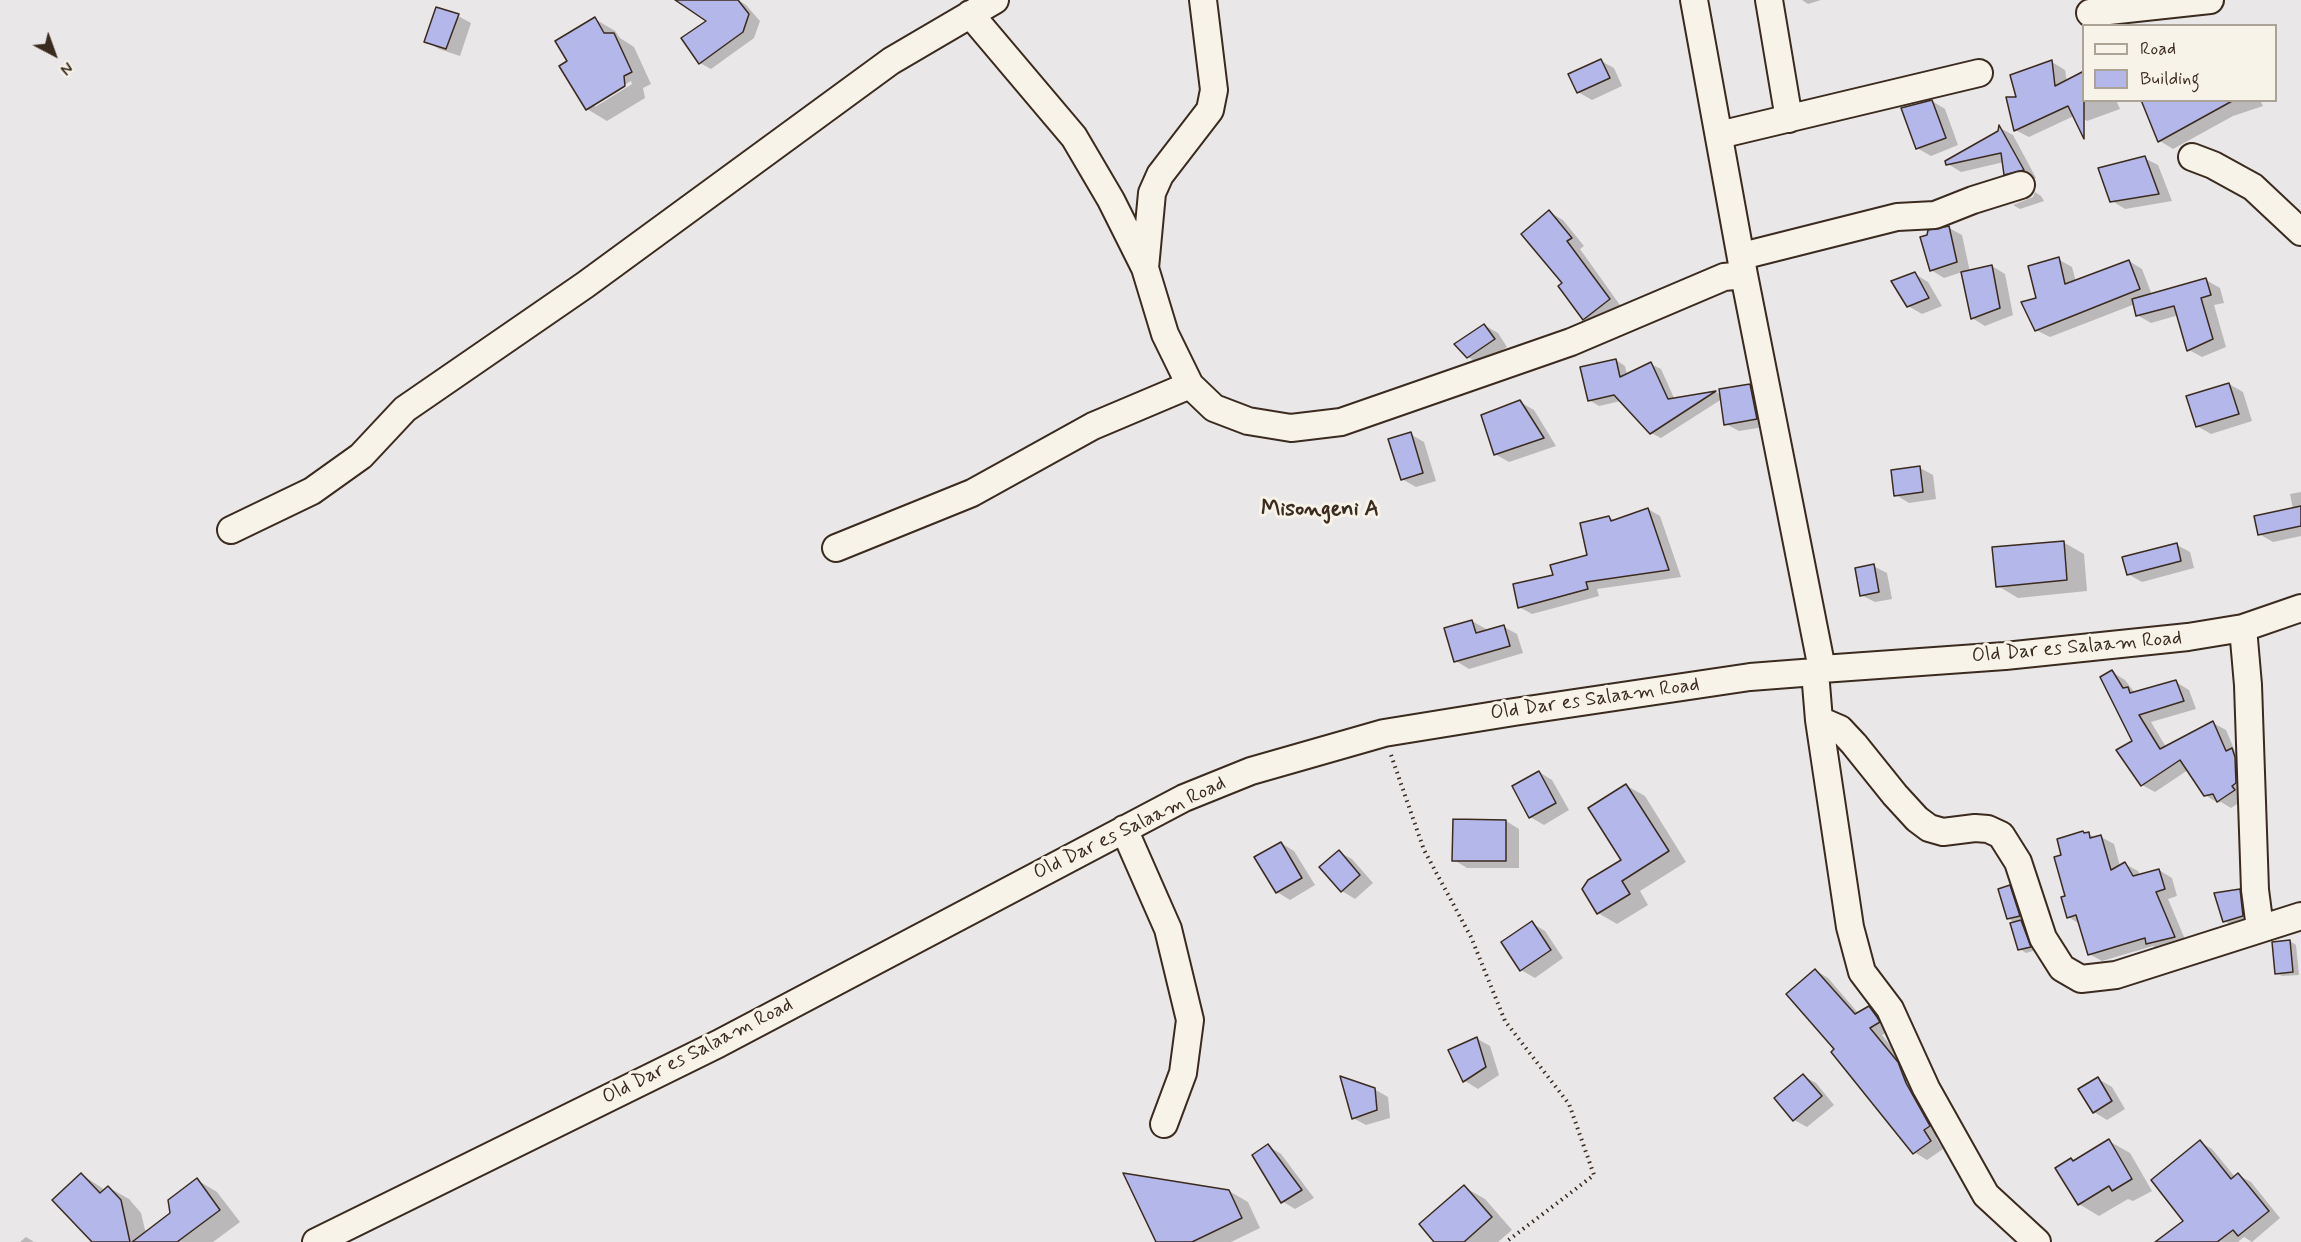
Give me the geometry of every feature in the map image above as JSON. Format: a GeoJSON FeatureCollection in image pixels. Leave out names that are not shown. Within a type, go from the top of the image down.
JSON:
{"type":"FeatureCollection","features":[{"type":"Feature","properties":{"kind":"street"},"geometry":{"type":"LineString","coordinates":[[231,530],[312,491],[360,456],[405,409],[585,285],[891,61],[995,0]]}},
{"type":"Feature","properties":{"kind":"street"},"geometry":{"type":"LineString","coordinates":[[1145,268],[1152,193],[1160,175],[1210,110],[1214,90],[1203,0]]}},
{"type":"Feature","properties":{"kind":"street"},"geometry":{"type":"LineString","coordinates":[[1694,0],[1819,671],[1819,720],[1850,927],[1862,972],[1890,1009],[1926,1088],[1986,1195],[2037,1242]]}},
{"type":"Feature","properties":{"kind":"street"},"geometry":{"type":"LineString","coordinates":[[1769,0],[1789,118]]}},
{"type":"Feature","properties":{"kind":"street"},"geometry":{"type":"LineString","coordinates":[[2090,13],[2210,0]]}},
{"type":"Feature","properties":{"kind":"street"},"geometry":{"type":"LineString","coordinates":[[970,14],[1074,137],[1111,200],[1145,268],[1166,334],[1190,385],[1214,408],[1248,421],[1291,428],[1341,422],[1571,342],[1724,278],[1743,266],[1897,217],[1935,215],[2021,185]]}},
{"type":"Feature","properties":{"kind":"street"},"geometry":{"type":"LineString","coordinates":[[1719,135],[1979,74]]}},
{"type":"Feature","properties":{"kind":"street"},"geometry":{"type":"LineString","coordinates":[[2192,157],[2213,165],[2253,187],[2301,232]]}},
{"type":"Feature","properties":{"kind":"street"},"geometry":{"type":"LineString","coordinates":[[836,548],[972,493],[1093,426],[1190,385]]}},
{"type":"Feature","properties":{"kind":"street","name":"Old Dar es Salaam Road"},"geometry":{"type":"LineString","coordinates":[[316,1242],[718,1044],[1184,798],[1251,771],[1384,733],[1750,677],[2188,638],[2243,628],[2301,608]]}},
{"type":"Feature","properties":{"kind":"street"},"geometry":{"type":"LineString","coordinates":[[2243,628],[2255,890],[2260,928]]}},
{"type":"Feature","properties":{"kind":"street"},"geometry":{"type":"LineString","coordinates":[[1819,720],[1840,729],[1895,795],[1917,819],[1929,828],[1943,832],[1975,828],[2001,835],[2018,862],[2043,938],[2061,968],[2081,979],[2116,975],[2301,916]]}},
{"type":"Feature","properties":{"kind":"street"},"geometry":{"type":"LineString","coordinates":[[1124,829],[1168,929],[1190,1020],[1183,1073],[1164,1124]]}},
{"type":"Feature","properties":{"kind":"path"},"geometry":{"type":"LineString","coordinates":[[1384,733],[1424,850],[1471,937],[1505,1021],[1569,1104],[1594,1175],[1506,1242]]}},
{"type":"Feature","properties":{"kind":"building"},"geometry":{"type":"Polygon","coordinates":[[[675,0],[738,0],[749,14],[743,32],[699,64],[681,38],[706,21],[675,0]]]}},
{"type":"Feature","properties":{"kind":"building"},"geometry":{"type":"Polygon","coordinates":[[[436,7],[459,14],[446,49],[424,42],[436,7]]]}},
{"type":"Feature","properties":{"kind":"building"},"geometry":{"type":"Polygon","coordinates":[[[595,17],[604,33],[614,33],[632,72],[624,76],[625,86],[586,110],[559,66],[567,61],[555,41],[595,17]]]}},
{"type":"Feature","properties":{"kind":"building"},"geometry":{"type":"Polygon","coordinates":[[[1601,59],[1610,78],[1577,93],[1568,74],[1601,59]]]}},
{"type":"Feature","properties":{"kind":"building"},"geometry":{"type":"Polygon","coordinates":[[[2052,60],[2055,86],[2082,72],[2084,139],[2068,106],[2014,131],[2006,97],[2016,97],[2010,75],[2052,60]]]}},
{"type":"Feature","properties":{"kind":"building"},"geometry":{"type":"Polygon","coordinates":[[[1932,100],[1946,138],[1916,149],[1901,108],[1932,100]]]}},
{"type":"Feature","properties":{"kind":"building"},"geometry":{"type":"Polygon","coordinates":[[[2142,102],[2230,102],[2158,142],[2142,102]]]}},
{"type":"Feature","properties":{"kind":"building"},"geometry":{"type":"Polygon","coordinates":[[[1999,125],[2024,170],[2004,175],[2001,153],[1946,165],[1945,161],[1998,131],[1999,125]]]}},
{"type":"Feature","properties":{"kind":"building"},"geometry":{"type":"Polygon","coordinates":[[[2145,156],[2159,194],[2110,202],[2098,168],[2145,156]]]}},
{"type":"Feature","properties":{"kind":"building"},"geometry":{"type":"Polygon","coordinates":[[[1549,210],[1572,238],[1567,241],[1610,299],[1583,320],[1558,286],[1562,283],[1521,234],[1549,210]]]}},
{"type":"Feature","properties":{"kind":"building"},"geometry":{"type":"Polygon","coordinates":[[[1949,226],[1957,262],[1930,271],[1920,237],[1927,235],[1928,230],[1949,226]]]}},
{"type":"Feature","properties":{"kind":"building"},"geometry":{"type":"Polygon","coordinates":[[[2059,257],[2065,284],[2129,260],[2140,289],[2035,331],[2021,302],[2036,298],[2028,266],[2059,257]]]}},
{"type":"Feature","properties":{"kind":"building"},"geometry":{"type":"Polygon","coordinates":[[[1992,265],[2000,308],[1971,319],[1961,272],[1992,265]]]}},
{"type":"Feature","properties":{"kind":"building"},"geometry":{"type":"Polygon","coordinates":[[[1915,272],[1929,298],[1907,307],[1891,281],[1915,272]]]}},
{"type":"Feature","properties":{"kind":"building"},"geometry":{"type":"Polygon","coordinates":[[[2206,278],[2211,295],[2201,298],[2213,339],[2187,351],[2174,306],[2136,316],[2132,299],[2206,278]]]}},
{"type":"Feature","properties":{"kind":"building"},"geometry":{"type":"Polygon","coordinates":[[[1484,324],[1495,339],[1467,358],[1454,344],[1484,324]]]}},
{"type":"Feature","properties":{"kind":"building"},"geometry":{"type":"Polygon","coordinates":[[[1616,359],[1620,377],[1651,362],[1668,399],[1716,391],[1650,434],[1614,395],[1588,401],[1580,367],[1616,359]]]}},
{"type":"Feature","properties":{"kind":"building"},"geometry":{"type":"Polygon","coordinates":[[[2229,383],[2239,414],[2196,427],[2186,396],[2229,383]]]}},
{"type":"Feature","properties":{"kind":"building"},"geometry":{"type":"Polygon","coordinates":[[[1750,384],[1757,419],[1724,425],[1719,389],[1750,384]]]}},
{"type":"Feature","properties":{"kind":"building"},"geometry":{"type":"Polygon","coordinates":[[[1520,400],[1544,438],[1494,455],[1481,415],[1520,400]]]}},
{"type":"Feature","properties":{"kind":"building"},"geometry":{"type":"Polygon","coordinates":[[[1411,432],[1423,473],[1401,480],[1388,439],[1411,432]]]}},
{"type":"Feature","properties":{"kind":"building"},"geometry":{"type":"Polygon","coordinates":[[[1920,466],[1923,492],[1894,496],[1891,470],[1920,466]]]}},
{"type":"Feature","properties":{"kind":"building"},"geometry":{"type":"Polygon","coordinates":[[[2301,506],[2301,526],[2258,535],[2254,516],[2301,506]]]}},
{"type":"Feature","properties":{"kind":"building"},"geometry":{"type":"Polygon","coordinates":[[[1648,508],[1669,570],[1586,582],[1588,589],[1518,608],[1513,584],[1553,575],[1550,565],[1587,555],[1580,523],[1609,516],[1611,521],[1648,508]]]}},
{"type":"Feature","properties":{"kind":"building"},"geometry":{"type":"Polygon","coordinates":[[[2064,541],[2067,580],[1996,587],[1992,547],[2064,541]]]}},
{"type":"Feature","properties":{"kind":"building"},"geometry":{"type":"Polygon","coordinates":[[[2177,543],[2181,561],[2127,575],[2122,557],[2177,543]]]}},
{"type":"Feature","properties":{"kind":"building"},"geometry":{"type":"Polygon","coordinates":[[[1874,564],[1879,592],[1860,596],[1855,568],[1874,564]]]}},
{"type":"Feature","properties":{"kind":"building"},"geometry":{"type":"Polygon","coordinates":[[[1472,620],[1476,633],[1504,625],[1510,646],[1454,662],[1444,628],[1472,620]]]}},
{"type":"Feature","properties":{"kind":"building"},"geometry":{"type":"Polygon","coordinates":[[[2112,670],[2123,688],[2128,687],[2130,693],[2176,680],[2184,701],[2139,715],[2160,749],[2213,721],[2226,751],[2232,748],[2235,757],[2236,783],[2232,786],[2235,790],[2217,802],[2213,794],[2204,796],[2180,760],[2141,786],[2116,750],[2132,741],[2100,677],[2112,670]]]}},
{"type":"Feature","properties":{"kind":"building"},"geometry":{"type":"Polygon","coordinates":[[[1539,771],[1556,803],[1529,818],[1512,786],[1539,771]]]}},
{"type":"Feature","properties":{"kind":"building"},"geometry":{"type":"Polygon","coordinates":[[[1626,784],[1669,851],[1622,881],[1630,894],[1597,914],[1582,889],[1588,880],[1621,860],[1588,808],[1626,784]]]}},
{"type":"Feature","properties":{"kind":"building"},"geometry":{"type":"Polygon","coordinates":[[[1453,819],[1506,820],[1506,861],[1452,861],[1453,819]]]}},
{"type":"Feature","properties":{"kind":"building"},"geometry":{"type":"Polygon","coordinates":[[[2083,831],[2084,833],[2089,832],[2090,838],[2101,835],[2111,870],[2125,862],[2133,876],[2159,869],[2165,889],[2156,892],[2175,937],[2146,944],[2145,938],[2088,955],[2076,915],[2067,918],[2061,897],[2065,896],[2054,857],[2061,855],[2057,839],[2083,831]]]}},
{"type":"Feature","properties":{"kind":"building"},"geometry":{"type":"Polygon","coordinates":[[[1281,842],[1302,878],[1276,893],[1254,857],[1281,842]]]}},
{"type":"Feature","properties":{"kind":"building"},"geometry":{"type":"Polygon","coordinates":[[[1339,850],[1360,875],[1341,892],[1319,867],[1339,850]]]}},
{"type":"Feature","properties":{"kind":"building"},"geometry":{"type":"Polygon","coordinates":[[[2010,885],[2020,916],[2007,919],[1998,889],[2010,885]]]}},
{"type":"Feature","properties":{"kind":"building"},"geometry":{"type":"Polygon","coordinates":[[[2240,889],[2243,916],[2223,922],[2214,893],[2240,889]]]}},
{"type":"Feature","properties":{"kind":"building"},"geometry":{"type":"Polygon","coordinates":[[[2021,920],[2031,947],[2018,950],[2010,923],[2021,920]]]}},
{"type":"Feature","properties":{"kind":"building"},"geometry":{"type":"Polygon","coordinates":[[[1532,921],[1551,950],[1520,971],[1501,942],[1532,921]]]}},
{"type":"Feature","properties":{"kind":"building"},"geometry":{"type":"Polygon","coordinates":[[[2290,940],[2293,972],[2275,974],[2272,942],[2290,940]]]}},
{"type":"Feature","properties":{"kind":"building"},"geometry":{"type":"Polygon","coordinates":[[[1815,969],[1855,1014],[1869,1006],[1880,1022],[1870,1028],[1898,1062],[1906,1083],[1930,1126],[1924,1130],[1931,1141],[1913,1154],[1831,1052],[1834,1049],[1786,994],[1815,969]]]}},
{"type":"Feature","properties":{"kind":"building"},"geometry":{"type":"Polygon","coordinates":[[[1477,1037],[1486,1067],[1463,1082],[1448,1050],[1477,1037]]]}},
{"type":"Feature","properties":{"kind":"building"},"geometry":{"type":"Polygon","coordinates":[[[1803,1074],[1822,1096],[1793,1121],[1774,1098],[1803,1074]]]}},
{"type":"Feature","properties":{"kind":"building"},"geometry":{"type":"Polygon","coordinates":[[[1340,1076],[1375,1088],[1377,1110],[1352,1119],[1340,1076]]]}},
{"type":"Feature","properties":{"kind":"building"},"geometry":{"type":"Polygon","coordinates":[[[2098,1077],[2112,1101],[2093,1113],[2078,1089],[2098,1077]]]}},
{"type":"Feature","properties":{"kind":"building"},"geometry":{"type":"Polygon","coordinates":[[[2109,1139],[2132,1179],[2112,1191],[2109,1186],[2078,1205],[2055,1168],[2071,1158],[2073,1161],[2109,1139]]]}},
{"type":"Feature","properties":{"kind":"building"},"geometry":{"type":"Polygon","coordinates":[[[2200,1140],[2231,1179],[2238,1173],[2269,1211],[2238,1236],[2233,1230],[2217,1242],[2155,1242],[2183,1221],[2151,1180],[2200,1140]]]}},
{"type":"Feature","properties":{"kind":"building"},"geometry":{"type":"Polygon","coordinates":[[[1268,1144],[1302,1190],[1281,1203],[1252,1155],[1268,1144]]]}},
{"type":"Feature","properties":{"kind":"building"},"geometry":{"type":"Polygon","coordinates":[[[81,1173],[100,1193],[108,1186],[121,1200],[130,1242],[92,1242],[52,1200],[81,1173]]]}},
{"type":"Feature","properties":{"kind":"building"},"geometry":{"type":"Polygon","coordinates":[[[1123,1173],[1229,1190],[1242,1218],[1192,1242],[1156,1242],[1123,1173]]]}},
{"type":"Feature","properties":{"kind":"building"},"geometry":{"type":"Polygon","coordinates":[[[197,1178],[220,1210],[177,1242],[132,1242],[170,1213],[168,1200],[197,1178]]]}},
{"type":"Feature","properties":{"kind":"building"},"geometry":{"type":"Polygon","coordinates":[[[1464,1185],[1492,1217],[1464,1242],[1434,1242],[1419,1224],[1464,1185]]]}},
{"type":"Feature","properties":{"kind":"district","name":"Misongeni A"},"geometry":{"type":"Point","coordinates":[1320,510]}}]}
